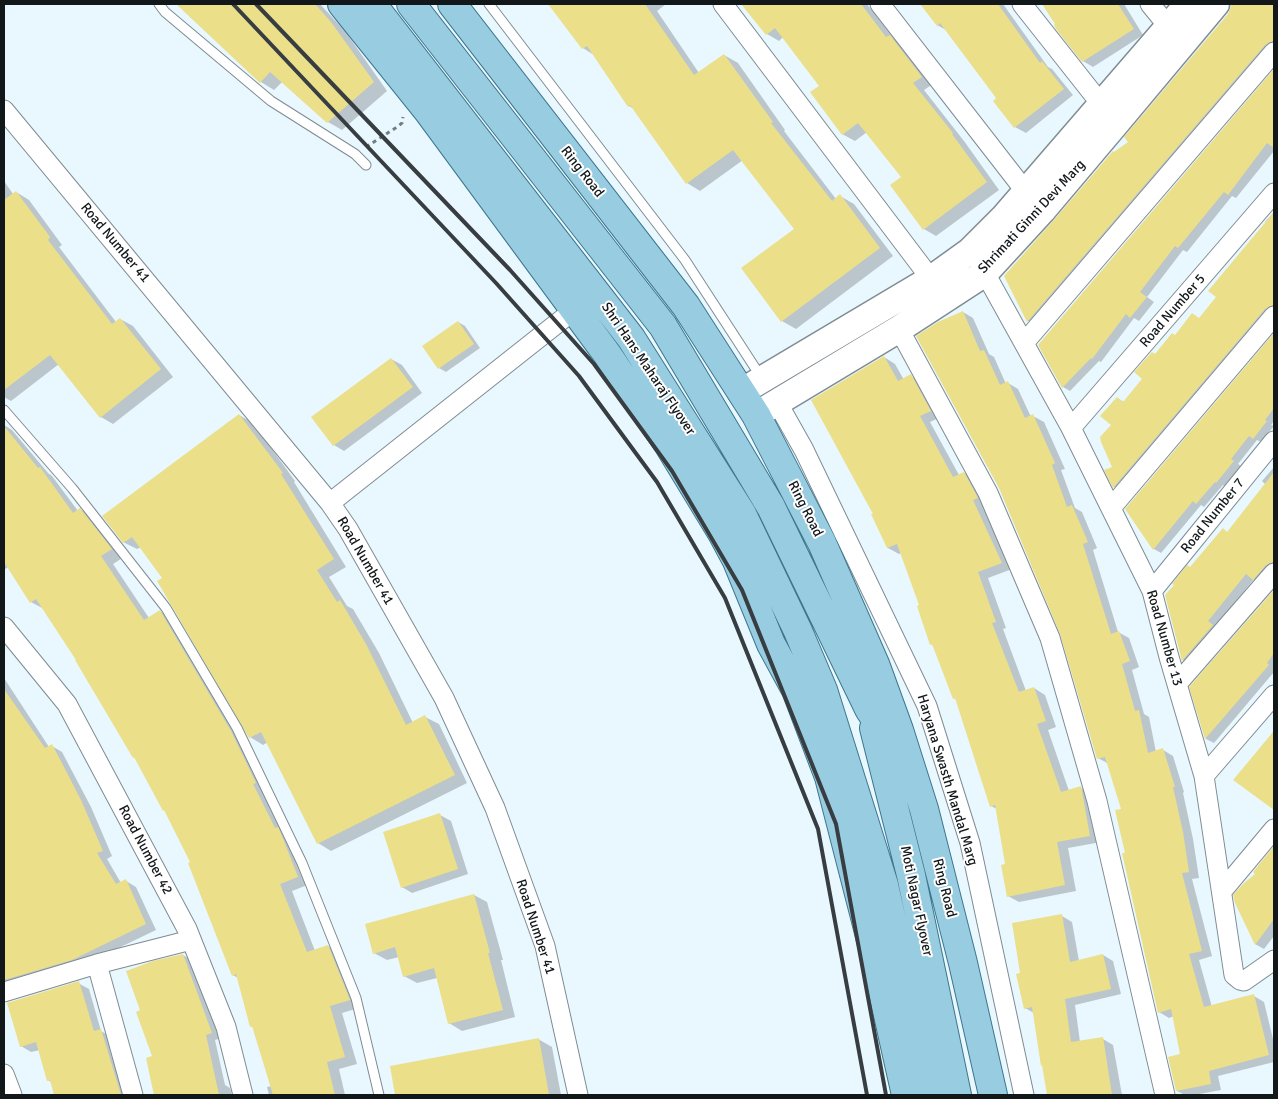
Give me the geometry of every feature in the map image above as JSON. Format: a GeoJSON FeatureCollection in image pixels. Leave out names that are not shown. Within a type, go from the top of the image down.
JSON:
{"type":"FeatureCollection","features":[{"type":"Feature","properties":{"kind":"main road"},"geometry":{"type":"LineString","coordinates":[[411,4],[663,326],[771,507],[869,709],[896,750],[924,809]]}},
{"type":"Feature","properties":{"kind":"main road","name":"Ring Road"},"geometry":{"type":"LineString","coordinates":[[452,4],[686,306],[763,395],[822,543],[875,664],[899,730],[924,809],[993,1095]]}},
{"type":"Feature","properties":{"kind":"main road"},"geometry":{"type":"LineString","coordinates":[[353,6],[607,354],[668,444],[722,532],[786,645],[823,690]]}},
{"type":"Feature","properties":{"kind":"main road","name":"Shri Hans Maharaj Flyover"},"geometry":{"type":"LineString","coordinates":[[353,6],[630,338],[742,514],[798,631],[823,690],[884,885],[931,1095]]}},
{"type":"Feature","properties":{"kind":"main road"},"geometry":{"type":"LineString","coordinates":[[737,561],[771,644],[796,690],[829,777],[873,948],[906,1095]]}},
{"type":"Feature","properties":{"kind":"main road","name":"Moti Nagar Flyover"},"geometry":{"type":"LineString","coordinates":[[869,709],[911,875],[957,1095]]}},
{"type":"Feature","properties":{"kind":"street"},"geometry":{"type":"LineString","coordinates":[[724,4],[932,279]]}},
{"type":"Feature","properties":{"kind":"street"},"geometry":{"type":"LineString","coordinates":[[880,4],[1026,192]]}},
{"type":"Feature","properties":{"kind":"street"},"geometry":{"type":"LineString","coordinates":[[1022,4],[1101,104]]}},
{"type":"Feature","properties":{"kind":"street"},"geometry":{"type":"LineString","coordinates":[[1150,4],[1168,26]]}},
{"type":"Feature","properties":{"kind":"street","name":"Shrimati Ginni Devi Marg"},"geometry":{"type":"LineString","coordinates":[[763,395],[972,250],[1026,192],[1188,4]]}},
{"type":"Feature","properties":{"kind":"street","name":"Shrimati Ginni Devi Marg"},"geometry":{"type":"LineString","coordinates":[[763,395],[899,329],[985,273],[1042,211],[1216,4]]}},
{"type":"Feature","properties":{"kind":"street"},"geometry":{"type":"LineString","coordinates":[[1024,343],[1274,52]]}},
{"type":"Feature","properties":{"kind":"street","name":"Road Number 41"},"geometry":{"type":"LineString","coordinates":[[4,110],[330,503],[348,529],[444,698],[495,808],[545,946],[578,1095]]}},
{"type":"Feature","properties":{"kind":"street","name":"Road Number 5"},"geometry":{"type":"LineString","coordinates":[[1071,428],[1274,194]]}},
{"type":"Feature","properties":{"kind":"street","name":"Road Number 13"},"geometry":{"type":"LineString","coordinates":[[972,250],[1071,428],[1152,591],[1204,776],[1234,975],[1244,981],[1274,960]]}},
{"type":"Feature","properties":{"kind":"street"},"geometry":{"type":"LineString","coordinates":[[330,503],[574,310]]}},
{"type":"Feature","properties":{"kind":"street"},"geometry":{"type":"LineString","coordinates":[[1111,508],[1274,316]]}},
{"type":"Feature","properties":{"kind":"street"},"geometry":{"type":"LineString","coordinates":[[899,329],[988,493],[1050,638],[1097,801],[1165,1095]]}},
{"type":"Feature","properties":{"kind":"street","name":"Haryana Swasth Mandal Marg"},"geometry":{"type":"LineString","coordinates":[[763,395],[804,450],[927,706],[970,843],[1024,1095]]}},
{"type":"Feature","properties":{"kind":"street","name":"Road Number 7"},"geometry":{"type":"LineString","coordinates":[[1152,591],[1274,441]]}},
{"type":"Feature","properties":{"kind":"street"},"geometry":{"type":"LineString","coordinates":[[1177,684],[1274,573]]}},
{"type":"Feature","properties":{"kind":"street","name":"Road Number 42"},"geometry":{"type":"LineString","coordinates":[[4,627],[67,704],[187,929],[226,1027],[243,1095]]}},
{"type":"Feature","properties":{"kind":"street"},"geometry":{"type":"LineString","coordinates":[[1204,776],[1274,695]]}},
{"type":"Feature","properties":{"kind":"street"},"geometry":{"type":"LineString","coordinates":[[1222,890],[1274,829]]}},
{"type":"Feature","properties":{"kind":"street"},"geometry":{"type":"LineString","coordinates":[[4,992],[97,964],[191,940]]}},
{"type":"Feature","properties":{"kind":"street"},"geometry":{"type":"LineString","coordinates":[[97,964],[133,1095]]}},
{"type":"Feature","properties":{"kind":"street"},"geometry":{"type":"LineString","coordinates":[[4,1074],[12,1095]]}},
{"type":"Feature","properties":{"kind":"lane"},"geometry":{"type":"LineString","coordinates":[[159,4],[165,12],[271,101],[355,154],[366,165]]}},
{"type":"Feature","properties":{"kind":"lane"},"geometry":{"type":"LineString","coordinates":[[489,4],[685,260],[763,395]]}},
{"type":"Feature","properties":{"kind":"lane"},"geometry":{"type":"LineString","coordinates":[[4,410],[72,488],[166,608],[237,728],[302,863],[356,998],[379,1095]]}},
{"type":"Feature","properties":{"kind":"path"},"geometry":{"type":"LineString","coordinates":[[355,154],[402,123],[401,109]]}},
{"type":"Feature","properties":{"kind":"building"},"geometry":{"type":"Polygon","coordinates":[[[176,4],[315,4],[331,22],[374,82],[327,123],[270,72],[260,83],[176,4]]]}},
{"type":"Feature","properties":{"kind":"building"},"geometry":{"type":"Polygon","coordinates":[[[548,4],[645,4],[694,75],[724,54],[773,122],[771,123],[832,201],[840,194],[880,248],[781,322],[741,268],[794,229],[733,150],[686,184],[630,105],[628,107],[587,46],[582,49],[548,4]]]}},
{"type":"Feature","properties":{"kind":"building"},"geometry":{"type":"Polygon","coordinates":[[[741,4],[861,4],[886,37],[890,35],[922,77],[913,83],[953,133],[987,182],[923,230],[890,185],[901,177],[858,123],[842,135],[810,92],[819,86],[775,28],[766,35],[741,4]]]}},
{"type":"Feature","properties":{"kind":"building"},"geometry":{"type":"Polygon","coordinates":[[[920,4],[998,4],[1040,63],[1042,61],[1064,89],[1014,128],[993,101],[996,98],[940,23],[937,26],[920,4]]]}},
{"type":"Feature","properties":{"kind":"building"},"geometry":{"type":"Polygon","coordinates":[[[1042,4],[1118,4],[1134,29],[1082,62],[1056,29],[1055,24],[1042,4]]]}},
{"type":"Feature","properties":{"kind":"building"},"geometry":{"type":"Polygon","coordinates":[[[1232,4],[1274,4],[1274,41],[1265,45],[1027,322],[1004,276],[1113,151],[1128,142],[1124,137],[1228,14],[1232,4]]]}},
{"type":"Feature","properties":{"kind":"building"},"geometry":{"type":"Polygon","coordinates":[[[1274,69],[1274,148],[1267,143],[1228,195],[1224,192],[1178,248],[1175,246],[1140,292],[1147,297],[1130,318],[1126,314],[1092,359],[1062,388],[1038,345],[1274,69]]]}},
{"type":"Feature","properties":{"kind":"building"},"geometry":{"type":"Polygon","coordinates":[[[16,191],[50,237],[48,240],[112,324],[120,318],[161,369],[100,418],[50,355],[4,390],[4,200],[16,191]]]}},
{"type":"Feature","properties":{"kind":"building"},"geometry":{"type":"Polygon","coordinates":[[[1274,212],[1274,305],[1265,309],[1113,488],[1104,470],[1112,467],[1100,437],[1111,425],[1100,416],[1117,397],[1123,402],[1142,379],[1134,372],[1152,352],[1155,354],[1172,333],[1175,335],[1192,313],[1199,318],[1216,297],[1208,291],[1274,212]]]}},
{"type":"Feature","properties":{"kind":"building"},"geometry":{"type":"Polygon","coordinates":[[[963,311],[980,351],[984,350],[1000,385],[1008,381],[1025,418],[1033,414],[1055,463],[1052,465],[1067,507],[1072,505],[1088,542],[1083,544],[1111,634],[1119,631],[1130,661],[1122,664],[1135,711],[1139,710],[1148,753],[1163,748],[1175,787],[1173,787],[1183,832],[1189,872],[1182,873],[1202,951],[1189,954],[1204,1007],[1254,994],[1269,1055],[1209,1071],[1211,1084],[1176,1091],[1168,1057],[1180,1054],[1171,1009],[1158,1013],[1122,853],[1125,853],[1115,810],[1121,809],[1105,757],[1097,759],[1060,634],[999,488],[916,336],[938,322],[963,311]]]}},
{"type":"Feature","properties":{"kind":"building"},"geometry":{"type":"Polygon","coordinates":[[[458,321],[474,344],[438,369],[422,346],[458,321]]]}},
{"type":"Feature","properties":{"kind":"building"},"geometry":{"type":"Polygon","coordinates":[[[1274,333],[1274,408],[1265,420],[1267,421],[1253,439],[1249,436],[1231,459],[1234,461],[1216,483],[1196,504],[1193,501],[1153,550],[1125,509],[1274,333]]]}},
{"type":"Feature","properties":{"kind":"building"},"geometry":{"type":"Polygon","coordinates":[[[884,356],[898,381],[911,374],[931,411],[920,416],[953,477],[964,472],[978,498],[973,500],[1002,563],[978,572],[996,622],[992,623],[1019,692],[1034,687],[1046,721],[1037,724],[1061,792],[1081,786],[1090,836],[1057,842],[1065,885],[1007,897],[1001,865],[1005,864],[995,805],[990,807],[955,698],[953,699],[932,644],[930,645],[917,606],[919,605],[897,544],[887,548],[871,514],[873,514],[811,400],[884,356]]]}},
{"type":"Feature","properties":{"kind":"building"},"geometry":{"type":"Polygon","coordinates":[[[391,358],[413,387],[333,446],[311,417],[391,358]]]}},
{"type":"Feature","properties":{"kind":"building"},"geometry":{"type":"Polygon","coordinates":[[[239,414],[283,473],[281,474],[334,559],[317,570],[337,602],[340,600],[366,644],[406,725],[425,715],[455,775],[317,844],[261,732],[249,738],[157,581],[162,578],[132,537],[123,543],[102,516],[239,414]]]}},
{"type":"Feature","properties":{"kind":"building"},"geometry":{"type":"Polygon","coordinates":[[[4,426],[38,468],[40,467],[73,513],[80,508],[112,549],[101,556],[144,620],[160,610],[231,731],[256,783],[253,784],[275,828],[278,827],[280,831],[298,877],[280,884],[307,952],[328,945],[350,1000],[330,1006],[345,1057],[327,1062],[335,1095],[273,1095],[252,1026],[250,1027],[236,974],[232,976],[188,863],[190,862],[164,810],[76,660],[36,599],[30,603],[4,562],[4,426]]]}},
{"type":"Feature","properties":{"kind":"building"},"geometry":{"type":"Polygon","coordinates":[[[1274,472],[1274,562],[1266,565],[1253,580],[1246,574],[1208,621],[1213,625],[1182,661],[1165,595],[1187,565],[1190,567],[1223,528],[1227,532],[1274,472]]]}},
{"type":"Feature","properties":{"kind":"building"},"geometry":{"type":"Polygon","coordinates":[[[1274,590],[1274,653],[1267,663],[1269,665],[1205,739],[1189,687],[1274,590]]]}},
{"type":"Feature","properties":{"kind":"building"},"geometry":{"type":"Polygon","coordinates":[[[4,689],[45,748],[52,744],[81,800],[103,851],[97,853],[116,884],[126,879],[146,924],[72,960],[4,980],[4,689]]]}},
{"type":"Feature","properties":{"kind":"building"},"geometry":{"type":"Polygon","coordinates":[[[1274,731],[1274,810],[1233,780],[1274,731]]]}},
{"type":"Feature","properties":{"kind":"building"},"geometry":{"type":"Polygon","coordinates":[[[440,813],[458,869],[401,888],[383,832],[440,813]]]}},
{"type":"Feature","properties":{"kind":"building"},"geometry":{"type":"Polygon","coordinates":[[[1274,846],[1274,919],[1255,945],[1233,895],[1255,874],[1253,872],[1274,846]]]}},
{"type":"Feature","properties":{"kind":"building"},"geometry":{"type":"Polygon","coordinates":[[[474,894],[503,1010],[448,1024],[434,968],[403,977],[395,947],[373,954],[365,924],[474,894]]]}},
{"type":"Feature","properties":{"kind":"building"},"geometry":{"type":"Polygon","coordinates":[[[1062,914],[1070,962],[1103,954],[1111,989],[1065,999],[1071,1042],[1103,1037],[1112,1095],[1047,1095],[1032,1007],[1024,1009],[1016,974],[1020,973],[1012,923],[1062,914]]]}},
{"type":"Feature","properties":{"kind":"building"},"geometry":{"type":"Polygon","coordinates":[[[183,954],[212,1033],[206,1035],[219,1095],[154,1095],[146,1058],[152,1056],[136,1012],[140,1010],[126,971],[153,961],[183,954]]]}},
{"type":"Feature","properties":{"kind":"building"},"geometry":{"type":"Polygon","coordinates":[[[79,981],[94,1031],[101,1029],[121,1095],[54,1095],[50,1080],[47,1081],[36,1042],[20,1047],[7,1003],[79,981]]]}},
{"type":"Feature","properties":{"kind":"building"},"geometry":{"type":"Polygon","coordinates":[[[539,1038],[549,1095],[395,1095],[390,1066],[539,1038]]]}},
{"type":"Feature","properties":{"kind":"railway"},"geometry":{"type":"LineString","coordinates":[[233,4],[496,283],[579,376],[657,482],[725,598],[818,829],[867,1095]]}},
{"type":"Feature","properties":{"kind":"railway"},"geometry":{"type":"LineString","coordinates":[[256,4],[510,270],[594,364],[672,471],[742,590],[836,824],[886,1095]]}}]}
